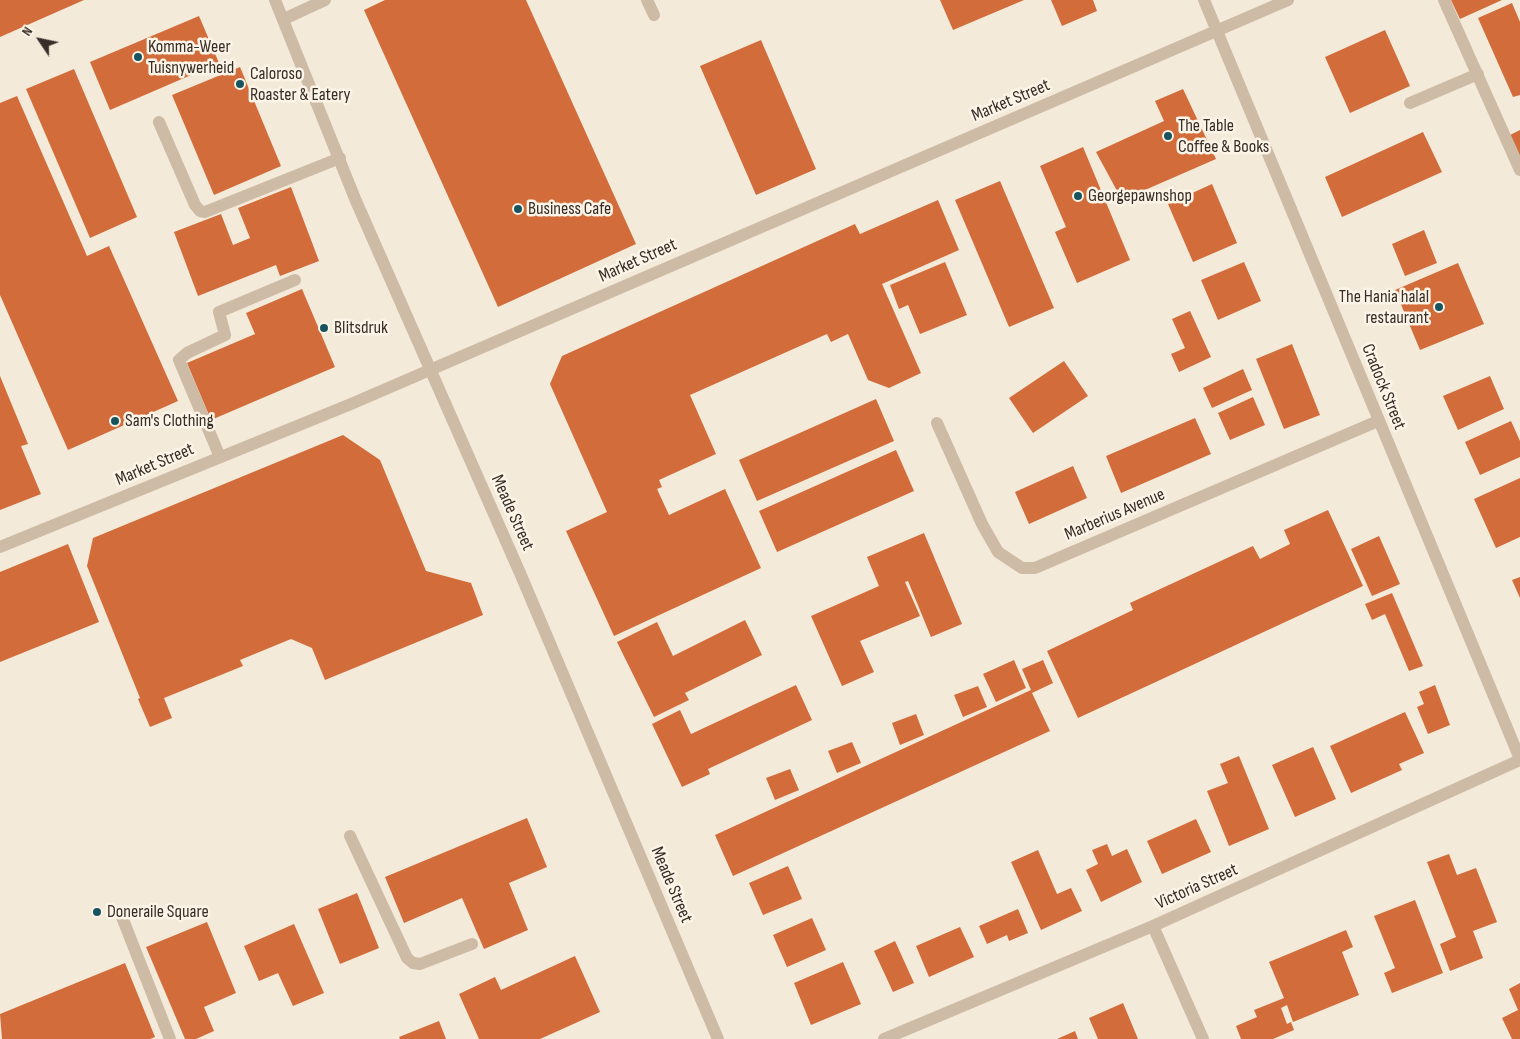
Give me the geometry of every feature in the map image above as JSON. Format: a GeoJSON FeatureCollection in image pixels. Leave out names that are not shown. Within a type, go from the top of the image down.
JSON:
{"type":"FeatureCollection","features":[{"type":"Feature","properties":{"kind":"street","name":"Meade Street"},"geometry":{"type":"LineString","coordinates":[[275,0],[340,158],[718,1039]]}},
{"type":"Feature","properties":{"kind":"street"},"geometry":{"type":"LineString","coordinates":[[284,19],[325,0]]}},
{"type":"Feature","properties":{"kind":"street"},"geometry":{"type":"LineString","coordinates":[[648,0],[654,15]]}},
{"type":"Feature","properties":{"kind":"street","name":"Cradock Street"},"geometry":{"type":"LineString","coordinates":[[1204,0],[1520,759]]}},
{"type":"Feature","properties":{"kind":"street","name":"Market Street"},"geometry":{"type":"LineString","coordinates":[[0,547],[351,404],[1288,0]]}},
{"type":"Feature","properties":{"kind":"street"},"geometry":{"type":"LineString","coordinates":[[1444,0],[1520,170]]}},
{"type":"Feature","properties":{"kind":"street"},"geometry":{"type":"LineString","coordinates":[[1410,103],[1478,74]]}},
{"type":"Feature","properties":{"kind":"street"},"geometry":{"type":"LineString","coordinates":[[159,122],[195,205],[205,212],[340,158]]}},
{"type":"Feature","properties":{"kind":"street"},"geometry":{"type":"LineString","coordinates":[[220,457],[179,360],[187,353],[226,334],[219,312],[296,280]]}},
{"type":"Feature","properties":{"kind":"street","name":"Marberius Avenue"},"geometry":{"type":"LineString","coordinates":[[937,423],[982,524],[998,552],[1022,568],[1035,568],[1378,421]]}},
{"type":"Feature","properties":{"kind":"street","name":"Victoria Street"},"geometry":{"type":"LineString","coordinates":[[884,1039],[1153,926],[1520,759]]}},
{"type":"Feature","properties":{"kind":"street"},"geometry":{"type":"LineString","coordinates":[[350,836],[407,958],[413,963],[420,964],[472,944]]}},
{"type":"Feature","properties":{"kind":"street"},"geometry":{"type":"LineString","coordinates":[[120,912],[170,1039]]}},
{"type":"Feature","properties":{"kind":"street"},"geometry":{"type":"LineString","coordinates":[[1153,926],[1203,1039]]}},
{"type":"Feature","properties":{"kind":"building"},"geometry":{"type":"Polygon","coordinates":[[[0,0],[84,0],[0,37],[0,0]]]}},
{"type":"Feature","properties":{"kind":"building"},"geometry":{"type":"Polygon","coordinates":[[[385,0],[526,0],[636,244],[498,307],[364,10],[385,0]]]}},
{"type":"Feature","properties":{"kind":"building"},"geometry":{"type":"Polygon","coordinates":[[[940,0],[1024,0],[953,30],[940,0]]]}},
{"type":"Feature","properties":{"kind":"building"},"geometry":{"type":"Polygon","coordinates":[[[1051,0],[1093,0],[1097,11],[1062,26],[1051,0]]]}},
{"type":"Feature","properties":{"kind":"building"},"geometry":{"type":"Polygon","coordinates":[[[1451,0],[1502,0],[1460,19],[1451,0]]]}},
{"type":"Feature","properties":{"kind":"building"},"geometry":{"type":"Polygon","coordinates":[[[1512,3],[1520,22],[1520,95],[1513,97],[1478,18],[1512,3]]]}},
{"type":"Feature","properties":{"kind":"building"},"geometry":{"type":"Polygon","coordinates":[[[199,16],[219,63],[110,110],[90,62],[199,16]]]}},
{"type":"Feature","properties":{"kind":"building"},"geometry":{"type":"Polygon","coordinates":[[[1385,30],[1410,86],[1350,113],[1325,57],[1385,30]]]}},
{"type":"Feature","properties":{"kind":"building"},"geometry":{"type":"Polygon","coordinates":[[[761,40],[816,169],[756,195],[700,66],[761,40]]]}},
{"type":"Feature","properties":{"kind":"building"},"geometry":{"type":"Polygon","coordinates":[[[240,67],[281,166],[214,195],[172,95],[240,67]]]}},
{"type":"Feature","properties":{"kind":"building"},"geometry":{"type":"Polygon","coordinates":[[[74,69],[137,217],[90,238],[26,89],[74,69]]]}},
{"type":"Feature","properties":{"kind":"building","name":"The Table Coffee & Books"},"geometry":{"type":"Polygon","coordinates":[[[1183,89],[1216,159],[1122,200],[1096,152],[1164,121],[1155,101],[1183,89]]]}},
{"type":"Feature","properties":{"kind":"building"},"geometry":{"type":"Polygon","coordinates":[[[17,96],[87,256],[109,246],[178,401],[68,450],[0,295],[0,103],[17,96]]]}},
{"type":"Feature","properties":{"kind":"building"},"geometry":{"type":"Polygon","coordinates":[[[1520,130],[1520,157],[1510,135],[1520,130]]]}},
{"type":"Feature","properties":{"kind":"building"},"geometry":{"type":"Polygon","coordinates":[[[1423,132],[1442,172],[1342,217],[1325,177],[1423,132]]]}},
{"type":"Feature","properties":{"kind":"building","name":"Georgepawnshop"},"geometry":{"type":"Polygon","coordinates":[[[1083,147],[1130,260],[1077,283],[1055,232],[1066,227],[1040,166],[1083,147]]]}},
{"type":"Feature","properties":{"kind":"building"},"geometry":{"type":"Polygon","coordinates":[[[1000,181],[1054,308],[1009,327],[955,200],[1000,181]]]}},
{"type":"Feature","properties":{"kind":"building"},"geometry":{"type":"Polygon","coordinates":[[[1212,184],[1237,243],[1193,262],[1168,204],[1212,184]]]}},
{"type":"Feature","properties":{"kind":"building"},"geometry":{"type":"Polygon","coordinates":[[[291,187],[319,261],[280,276],[276,265],[198,296],[174,232],[221,214],[233,245],[250,238],[238,208],[291,187]]]}},
{"type":"Feature","properties":{"kind":"building"},"geometry":{"type":"Polygon","coordinates":[[[938,200],[959,250],[882,284],[921,373],[889,388],[868,380],[848,334],[831,342],[827,334],[690,395],[716,454],[659,480],[662,487],[657,489],[669,515],[725,489],[761,568],[614,636],[566,531],[607,512],[550,384],[562,356],[855,224],[860,234],[938,200]]]}},
{"type":"Feature","properties":{"kind":"building"},"geometry":{"type":"Polygon","coordinates":[[[1424,230],[1437,263],[1405,276],[1392,244],[1424,230]]]}},
{"type":"Feature","properties":{"kind":"building"},"geometry":{"type":"Polygon","coordinates":[[[945,262],[967,315],[920,334],[908,305],[899,309],[890,285],[945,262]]]}},
{"type":"Feature","properties":{"kind":"building"},"geometry":{"type":"Polygon","coordinates":[[[1244,262],[1261,301],[1218,320],[1201,280],[1244,262]]]}},
{"type":"Feature","properties":{"kind":"building","name":"The Hania halal restaurant"},"geometry":{"type":"Polygon","coordinates":[[[1458,263],[1484,324],[1420,350],[1395,290],[1458,263]]]}},
{"type":"Feature","properties":{"kind":"building"},"geometry":{"type":"Polygon","coordinates":[[[302,289],[335,367],[211,420],[187,363],[255,334],[246,313],[302,289]]]}},
{"type":"Feature","properties":{"kind":"building"},"geometry":{"type":"Polygon","coordinates":[[[1190,311],[1211,357],[1179,372],[1171,354],[1185,348],[1172,319],[1190,311]]]}},
{"type":"Feature","properties":{"kind":"building"},"geometry":{"type":"Polygon","coordinates":[[[1292,344],[1320,415],[1284,429],[1256,359],[1292,344]]]}},
{"type":"Feature","properties":{"kind":"building"},"geometry":{"type":"Polygon","coordinates":[[[1064,361],[1088,396],[1033,433],[1009,398],[1064,361]]]}},
{"type":"Feature","properties":{"kind":"building"},"geometry":{"type":"Polygon","coordinates":[[[1243,369],[1252,390],[1212,408],[1203,388],[1243,369]]]}},
{"type":"Feature","properties":{"kind":"building"},"geometry":{"type":"Polygon","coordinates":[[[0,376],[28,444],[21,446],[41,494],[0,510],[0,376]]]}},
{"type":"Feature","properties":{"kind":"building"},"geometry":{"type":"Polygon","coordinates":[[[1490,376],[1504,409],[1458,430],[1443,396],[1490,376]]]}},
{"type":"Feature","properties":{"kind":"building"},"geometry":{"type":"Polygon","coordinates":[[[1253,397],[1265,425],[1230,440],[1218,413],[1253,397]]]}},
{"type":"Feature","properties":{"kind":"building"},"geometry":{"type":"Polygon","coordinates":[[[876,399],[894,441],[757,501],[739,460],[876,399]]]}},
{"type":"Feature","properties":{"kind":"building"},"geometry":{"type":"Polygon","coordinates":[[[1195,418],[1211,454],[1121,493],[1106,456],[1195,418]]]}},
{"type":"Feature","properties":{"kind":"building"},"geometry":{"type":"Polygon","coordinates":[[[1511,421],[1520,441],[1520,457],[1480,475],[1465,442],[1511,421]]]}},
{"type":"Feature","properties":{"kind":"building"},"geometry":{"type":"Polygon","coordinates":[[[343,435],[380,460],[426,571],[471,583],[483,615],[325,680],[312,648],[291,639],[240,660],[243,666],[164,698],[172,718],[150,727],[87,566],[93,538],[343,435]]]}},
{"type":"Feature","properties":{"kind":"building"},"geometry":{"type":"Polygon","coordinates":[[[896,450],[914,491],[777,552],[759,511],[896,450]]]}},
{"type":"Feature","properties":{"kind":"building"},"geometry":{"type":"Polygon","coordinates":[[[1073,466],[1087,498],[1029,524],[1015,492],[1073,466]]]}},
{"type":"Feature","properties":{"kind":"building"},"geometry":{"type":"Polygon","coordinates":[[[1520,478],[1520,537],[1496,548],[1474,499],[1520,478]]]}},
{"type":"Feature","properties":{"kind":"building"},"geometry":{"type":"Polygon","coordinates":[[[1328,510],[1363,586],[1078,718],[1047,651],[1133,610],[1130,603],[1253,546],[1260,559],[1290,544],[1284,530],[1328,510]]]}},
{"type":"Feature","properties":{"kind":"building"},"geometry":{"type":"Polygon","coordinates":[[[924,533],[962,624],[931,637],[908,581],[905,582],[920,616],[860,641],[874,672],[842,686],[811,616],[879,586],[867,557],[924,533]]]}},
{"type":"Feature","properties":{"kind":"building"},"geometry":{"type":"Polygon","coordinates":[[[1379,536],[1400,584],[1372,596],[1351,549],[1379,536]]]}},
{"type":"Feature","properties":{"kind":"building"},"geometry":{"type":"Polygon","coordinates":[[[68,544],[99,622],[0,662],[0,572],[68,544]]]}},
{"type":"Feature","properties":{"kind":"building"},"geometry":{"type":"Polygon","coordinates":[[[1520,577],[1520,598],[1512,580],[1520,577]]]}},
{"type":"Feature","properties":{"kind":"building"},"geometry":{"type":"Polygon","coordinates":[[[1392,593],[1423,666],[1409,671],[1385,614],[1372,620],[1365,604],[1392,593]]]}},
{"type":"Feature","properties":{"kind":"building"},"geometry":{"type":"Polygon","coordinates":[[[745,620],[762,655],[685,693],[689,700],[654,717],[617,642],[657,622],[673,656],[745,620]]]}},
{"type":"Feature","properties":{"kind":"building"},"geometry":{"type":"Polygon","coordinates":[[[1014,660],[1026,688],[996,702],[983,674],[1014,660]]]}},
{"type":"Feature","properties":{"kind":"building"},"geometry":{"type":"Polygon","coordinates":[[[1043,660],[1053,683],[1032,693],[1050,731],[733,876],[715,835],[1031,690],[1022,669],[1043,660]]]}},
{"type":"Feature","properties":{"kind":"building"},"geometry":{"type":"Polygon","coordinates":[[[796,685],[812,720],[708,769],[710,774],[682,787],[652,724],[680,710],[691,734],[796,685]]]}},
{"type":"Feature","properties":{"kind":"building"},"geometry":{"type":"Polygon","coordinates":[[[1435,685],[1450,725],[1428,734],[1417,707],[1424,704],[1419,692],[1435,685]]]}},
{"type":"Feature","properties":{"kind":"building"},"geometry":{"type":"Polygon","coordinates":[[[978,686],[987,707],[963,717],[954,695],[978,686]]]}},
{"type":"Feature","properties":{"kind":"building"},"geometry":{"type":"Polygon","coordinates":[[[1405,712],[1424,753],[1399,764],[1402,770],[1351,793],[1330,746],[1405,712]]]}},
{"type":"Feature","properties":{"kind":"building"},"geometry":{"type":"Polygon","coordinates":[[[916,714],[924,735],[900,745],[892,723],[916,714]]]}},
{"type":"Feature","properties":{"kind":"building"},"geometry":{"type":"Polygon","coordinates":[[[852,742],[861,763],[837,773],[828,751],[852,742]]]}},
{"type":"Feature","properties":{"kind":"building"},"geometry":{"type":"Polygon","coordinates":[[[1313,747],[1336,799],[1295,817],[1272,765],[1313,747]]]}},
{"type":"Feature","properties":{"kind":"building"},"geometry":{"type":"Polygon","coordinates":[[[1239,756],[1269,829],[1229,846],[1207,791],[1228,783],[1220,764],[1239,756]]]}},
{"type":"Feature","properties":{"kind":"building"},"geometry":{"type":"Polygon","coordinates":[[[790,769],[799,790],[775,800],[766,778],[790,769]]]}},
{"type":"Feature","properties":{"kind":"building"},"geometry":{"type":"Polygon","coordinates":[[[527,818],[547,867],[509,883],[528,930],[484,949],[462,898],[404,923],[385,877],[527,818]]]}},
{"type":"Feature","properties":{"kind":"building"},"geometry":{"type":"Polygon","coordinates":[[[1196,819],[1211,852],[1162,874],[1147,841],[1196,819]]]}},
{"type":"Feature","properties":{"kind":"building"},"geometry":{"type":"Polygon","coordinates":[[[1107,844],[1112,856],[1127,849],[1142,882],[1101,902],[1086,870],[1098,864],[1092,850],[1107,844]]]}},
{"type":"Feature","properties":{"kind":"building"},"geometry":{"type":"Polygon","coordinates":[[[1038,850],[1057,894],[1071,888],[1082,911],[1041,930],[1011,862],[1038,850]]]}},
{"type":"Feature","properties":{"kind":"building"},"geometry":{"type":"Polygon","coordinates":[[[1449,854],[1457,875],[1476,868],[1497,922],[1473,931],[1483,958],[1450,971],[1440,944],[1456,937],[1427,862],[1449,854]]]}},
{"type":"Feature","properties":{"kind":"building"},"geometry":{"type":"Polygon","coordinates":[[[788,866],[802,899],[763,915],[749,883],[788,866]]]}},
{"type":"Feature","properties":{"kind":"building"},"geometry":{"type":"Polygon","coordinates":[[[357,893],[379,948],[340,964],[318,909],[357,893]]]}},
{"type":"Feature","properties":{"kind":"building"},"geometry":{"type":"Polygon","coordinates":[[[1415,900],[1443,973],[1392,993],[1384,973],[1395,968],[1374,916],[1415,900]]]}},
{"type":"Feature","properties":{"kind":"building"},"geometry":{"type":"Polygon","coordinates":[[[1018,909],[1028,933],[1009,941],[1007,935],[987,944],[979,926],[1018,909]]]}},
{"type":"Feature","properties":{"kind":"building"},"geometry":{"type":"Polygon","coordinates":[[[812,918],[826,950],[787,967],[773,935],[812,918]]]}},
{"type":"Feature","properties":{"kind":"building"},"geometry":{"type":"Polygon","coordinates":[[[207,922],[236,993],[204,1007],[214,1031],[196,1039],[185,1039],[146,947],[207,922]]]}},
{"type":"Feature","properties":{"kind":"building"},"geometry":{"type":"Polygon","coordinates":[[[294,924],[324,993],[293,1006],[278,973],[259,981],[244,946],[294,924]]]}},
{"type":"Feature","properties":{"kind":"building"},"geometry":{"type":"Polygon","coordinates":[[[960,927],[974,957],[929,977],[916,946],[960,927]]]}},
{"type":"Feature","properties":{"kind":"building"},"geometry":{"type":"Polygon","coordinates":[[[1346,930],[1353,947],[1342,952],[1359,995],[1293,1022],[1287,1005],[1281,1008],[1287,1024],[1291,1022],[1294,1030],[1273,1039],[1241,1039],[1236,1026],[1257,1017],[1254,1010],[1284,998],[1269,962],[1346,930]]]}},
{"type":"Feature","properties":{"kind":"building"},"geometry":{"type":"Polygon","coordinates":[[[895,941],[914,983],[893,992],[874,951],[895,941]]]}},
{"type":"Feature","properties":{"kind":"building"},"geometry":{"type":"Polygon","coordinates":[[[575,956],[600,1012],[540,1039],[479,1039],[459,994],[495,977],[501,990],[575,956]]]}},
{"type":"Feature","properties":{"kind":"building"},"geometry":{"type":"Polygon","coordinates":[[[843,962],[861,1004],[811,1025],[794,983],[843,962]]]}},
{"type":"Feature","properties":{"kind":"building"},"geometry":{"type":"Polygon","coordinates":[[[125,963],[155,1037],[150,1039],[2,1039],[0,1014],[125,963]]]}},
{"type":"Feature","properties":{"kind":"building"},"geometry":{"type":"Polygon","coordinates":[[[1520,983],[1520,1039],[1512,1039],[1502,1018],[1518,1010],[1509,989],[1520,983]]]}},
{"type":"Feature","properties":{"kind":"building"},"geometry":{"type":"Polygon","coordinates":[[[1123,1003],[1138,1039],[1098,1039],[1089,1018],[1123,1003]]]}},
{"type":"Feature","properties":{"kind":"building"},"geometry":{"type":"Polygon","coordinates":[[[439,1021],[446,1039],[400,1039],[399,1037],[439,1021]]]}},
{"type":"Feature","properties":{"kind":"building"},"geometry":{"type":"Polygon","coordinates":[[[1075,1031],[1078,1039],[1057,1039],[1075,1031]]]}},
{"type":"Feature","properties":{"kind":"place","name":"Komma-Weer Tuisnywerheid"},"geometry":{"type":"Point","coordinates":[138,57]}},
{"type":"Feature","properties":{"kind":"place","name":"Caloroso Roaster & Eatery"},"geometry":{"type":"Point","coordinates":[240,84]}},
{"type":"Feature","properties":{"kind":"place","name":"The Table Coffee & Books"},"geometry":{"type":"Point","coordinates":[1168,136]}},
{"type":"Feature","properties":{"kind":"place","name":"Georgepawnshop"},"geometry":{"type":"Point","coordinates":[1078,196]}},
{"type":"Feature","properties":{"kind":"place","name":"Business Cafe"},"geometry":{"type":"Point","coordinates":[518,209]}},
{"type":"Feature","properties":{"kind":"place","name":"The Hania halal restaurant"},"geometry":{"type":"Point","coordinates":[1439,307]}},
{"type":"Feature","properties":{"kind":"place","name":"Blitsdruk"},"geometry":{"type":"Point","coordinates":[324,328]}},
{"type":"Feature","properties":{"kind":"place","name":"Sam's Clothing"},"geometry":{"type":"Point","coordinates":[115,421]}},
{"type":"Feature","properties":{"kind":"place","name":"Doneraile Square"},"geometry":{"type":"Point","coordinates":[97,912]}}]}
